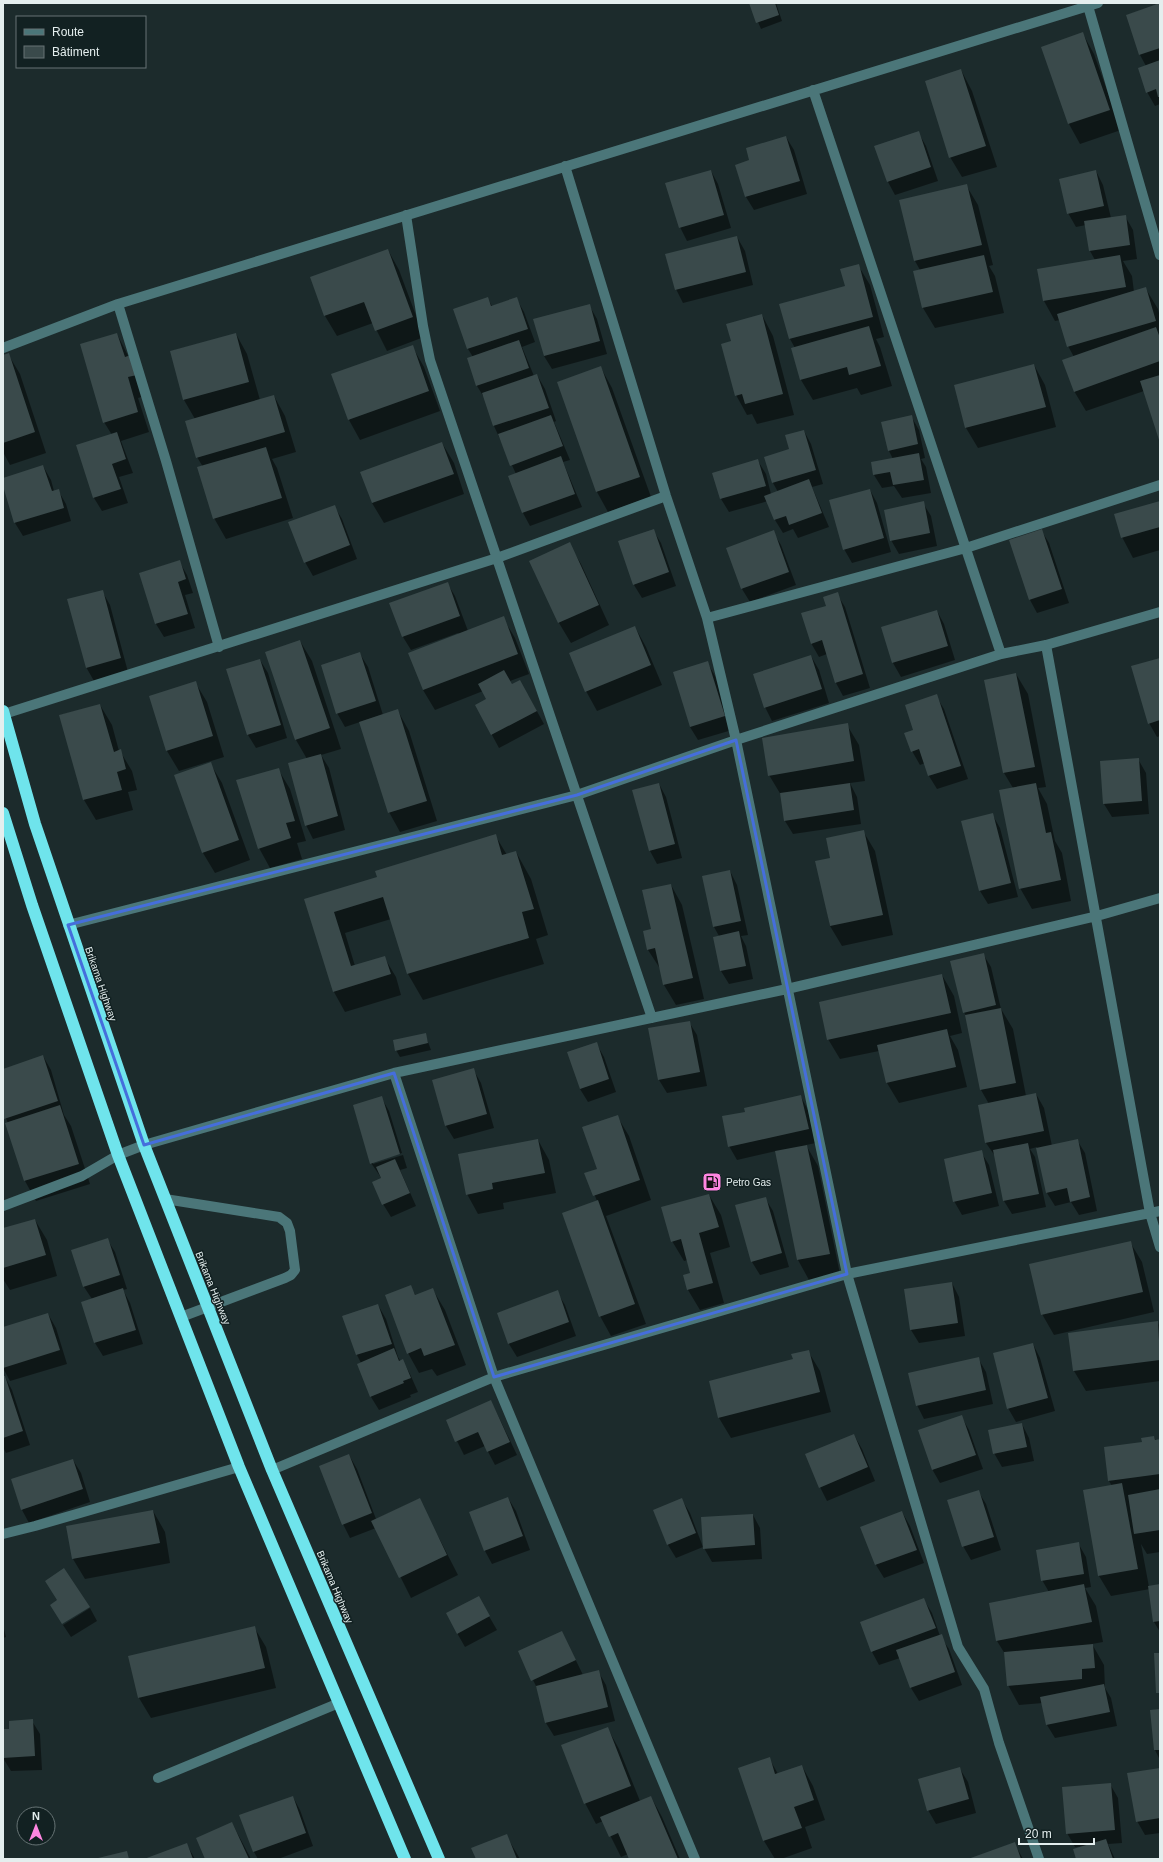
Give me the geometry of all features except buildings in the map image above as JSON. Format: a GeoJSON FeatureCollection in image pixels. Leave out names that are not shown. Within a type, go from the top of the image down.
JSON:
{"type":"FeatureCollection","features":[{"type":"Feature","properties":{"kind":"highway","name":"Brikama Highway"},"geometry":{"type":"LineString","coordinates":[[3,713],[34,824],[144,1145],[272,1470],[439,1859]]}},
{"type":"Feature","properties":{"kind":"highway"},"geometry":{"type":"LineString","coordinates":[[3,813],[32,905],[118,1155],[239,1466],[405,1859]]}},
{"type":"Feature","properties":{"kind":"street"},"geometry":{"type":"LineString","coordinates":[[3,348],[118,304],[1098,3]]}},
{"type":"Feature","properties":{"kind":"street"},"geometry":{"type":"LineString","coordinates":[[1088,6],[1160,255]]}},
{"type":"Feature","properties":{"kind":"street"},"geometry":{"type":"LineString","coordinates":[[813,90],[1001,654]]}},
{"type":"Feature","properties":{"kind":"street"},"geometry":{"type":"LineString","coordinates":[[564,166],[666,496],[707,618],[736,740],[847,1274],[958,1647],[984,1689],[999,1743],[1039,1859]]}},
{"type":"Feature","properties":{"kind":"street"},"geometry":{"type":"LineString","coordinates":[[406,215],[422,326],[430,360],[652,1018]]}},
{"type":"Feature","properties":{"kind":"street"},"geometry":{"type":"LineString","coordinates":[[118,304],[166,461],[219,647]]}},
{"type":"Feature","properties":{"kind":"street"},"geometry":{"type":"LineString","coordinates":[[707,618],[966,548],[1160,485]]}},
{"type":"Feature","properties":{"kind":"street"},"geometry":{"type":"LineString","coordinates":[[3,713],[219,647],[497,558],[666,496]]}},
{"type":"Feature","properties":{"kind":"street"},"geometry":{"type":"LineString","coordinates":[[68,925],[578,795],[736,740],[1001,654],[1046,645],[1160,612]]}},
{"type":"Feature","properties":{"kind":"street"},"geometry":{"type":"LineString","coordinates":[[1046,645],[1155,1212],[1160,1247]]}},
{"type":"Feature","properties":{"kind":"street"},"geometry":{"type":"LineString","coordinates":[[3,1206],[82,1176],[118,1155],[144,1145],[394,1073],[787,989],[1097,916],[1160,898]]}},
{"type":"Feature","properties":{"kind":"street"},"geometry":{"type":"LineString","coordinates":[[394,1073],[494,1377],[695,1859]]}},
{"type":"Feature","properties":{"kind":"street"},"geometry":{"type":"LineString","coordinates":[[165,1199],[279,1217],[287,1223],[290,1230],[296,1270],[291,1275],[181,1317]]}},
{"type":"Feature","properties":{"kind":"street"},"geometry":{"type":"LineString","coordinates":[[272,1470],[494,1377],[847,1274],[1155,1212]]}},
{"type":"Feature","properties":{"kind":"street"},"geometry":{"type":"LineString","coordinates":[[3,1534],[239,1466]]}},
{"type":"Feature","properties":{"kind":"street"},"geometry":{"type":"LineString","coordinates":[[158,1778],[339,1703]]}},
{"type":"Feature","properties":{"kind":"highlighted area"},"geometry":{"type":"Polygon","coordinates":[[[736,740],[847,1274],[494,1377],[394,1073],[144,1145],[68,925],[577,795],[736,740]]]}},
{"type":"Feature","properties":{"kind":"place","name":"Petro Gas"},"geometry":{"type":"Point","coordinates":[712,1182]}}]}
